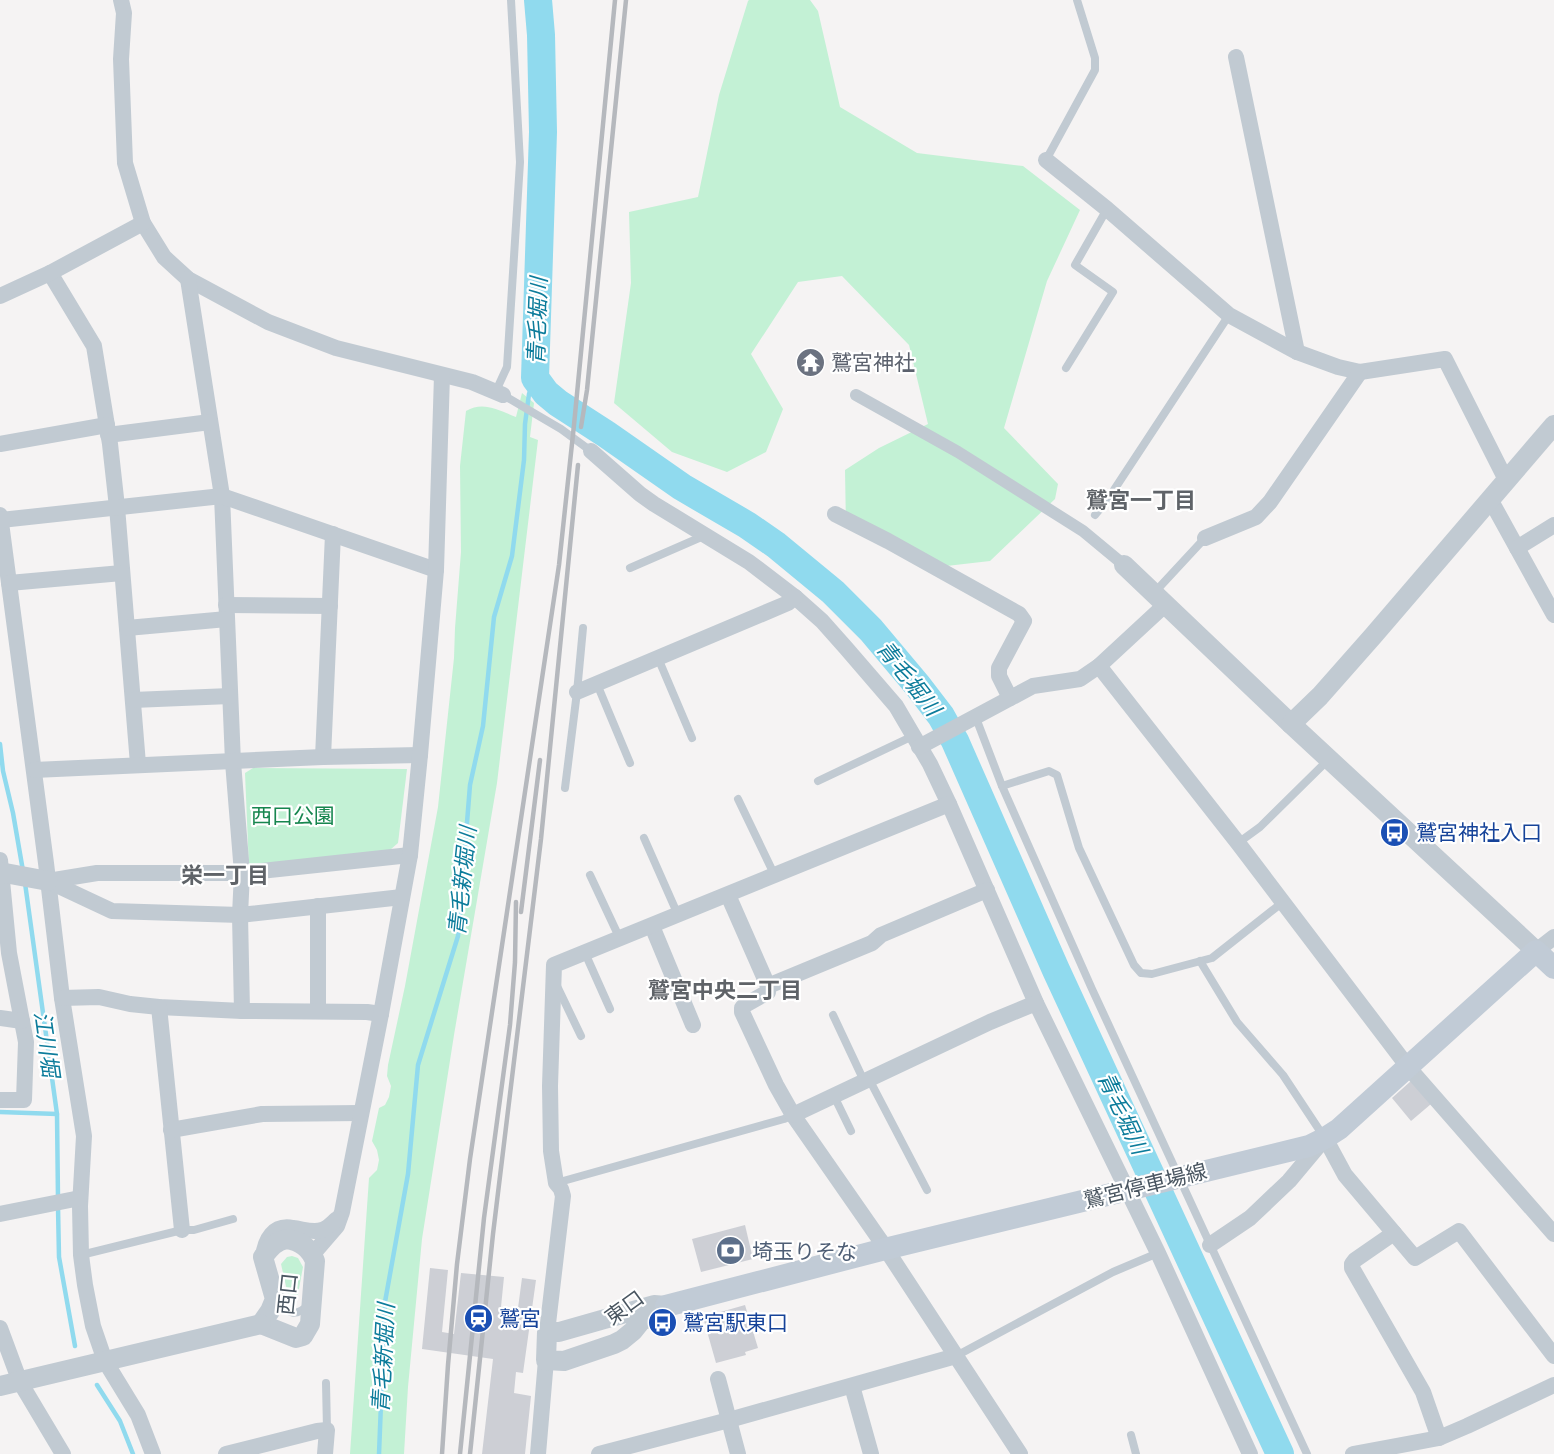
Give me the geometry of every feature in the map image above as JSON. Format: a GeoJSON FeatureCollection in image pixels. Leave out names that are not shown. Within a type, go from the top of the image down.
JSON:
{"type":"FeatureCollection","features":[{"type":"Feature","properties":{"kind":"main road"},"geometry":{"type":"LineString","coordinates":[[1536,951],[1554,968]]}},
{"type":"Feature","properties":{"kind":"main road","name":"鷲宮停車場線"},"geometry":{"type":"LineString","coordinates":[[666,1306],[885,1249],[1309,1146],[1339,1129],[1536,951]]}},
{"type":"Feature","properties":{"kind":"street"},"geometry":{"type":"LineString","coordinates":[[121,0],[124,13],[121,59],[125,163],[143,223],[164,257],[188,279],[268,322],[336,348],[472,382],[504,396]]}},
{"type":"Feature","properties":{"kind":"street"},"geometry":{"type":"LineString","coordinates":[[1236,57],[1297,352]]}},
{"type":"Feature","properties":{"kind":"street"},"geometry":{"type":"LineString","coordinates":[[1046,160],[1107,209],[1229,315],[1297,352],[1338,367],[1360,372],[1445,359],[1506,480]]}},
{"type":"Feature","properties":{"kind":"street"},"geometry":{"type":"LineString","coordinates":[[0,296],[50,273],[143,223]]}},
{"type":"Feature","properties":{"kind":"street"},"geometry":{"type":"LineString","coordinates":[[50,273],[94,346],[108,430],[117,507],[138,764]]}},
{"type":"Feature","properties":{"kind":"street"},"geometry":{"type":"LineString","coordinates":[[188,279],[222,496],[233,762],[242,873],[240,915],[243,1011]]}},
{"type":"Feature","properties":{"kind":"street"},"geometry":{"type":"LineString","coordinates":[[1205,538],[1256,518],[1270,502],[1360,372]]}},
{"type":"Feature","properties":{"kind":"street"},"geometry":{"type":"LineString","coordinates":[[312,1255],[333,1232],[341,1217],[410,855],[436,570],[442,375]]}},
{"type":"Feature","properties":{"kind":"street"},"geometry":{"type":"LineString","coordinates":[[856,395],[958,452],[1083,531],[1124,565],[1291,724],[1536,951],[1554,937]]}},
{"type":"Feature","properties":{"kind":"street"},"geometry":{"type":"LineString","coordinates":[[0,444],[108,430],[210,422]]}},
{"type":"Feature","properties":{"kind":"street"},"geometry":{"type":"LineString","coordinates":[[1291,724],[1350,662],[1554,424]]}},
{"type":"Feature","properties":{"kind":"street"},"geometry":{"type":"LineString","coordinates":[[591,451],[640,494],[749,562],[795,597],[822,621],[882,689],[920,742],[950,804],[1036,1003],[1131,1188],[1158,1253],[1250,1454]]}},
{"type":"Feature","properties":{"kind":"street"},"geometry":{"type":"LineString","coordinates":[[1,520],[222,496],[436,570]]}},
{"type":"Feature","properties":{"kind":"street"},"geometry":{"type":"LineString","coordinates":[[1490,499],[1554,615]]}},
{"type":"Feature","properties":{"kind":"street"},"geometry":{"type":"LineString","coordinates":[[835,514],[1019,614],[1024,621],[999,668],[999,676],[1010,698]]}},
{"type":"Feature","properties":{"kind":"street"},"geometry":{"type":"LineString","coordinates":[[0,515],[62,998],[84,1136],[80,1198],[81,1255],[85,1285],[93,1326],[105,1361],[138,1415],[153,1454]]}},
{"type":"Feature","properties":{"kind":"street"},"geometry":{"type":"LineString","coordinates":[[1517,548],[1554,525]]}},
{"type":"Feature","properties":{"kind":"street"},"geometry":{"type":"LineString","coordinates":[[323,757],[333,534]]}},
{"type":"Feature","properties":{"kind":"street"},"geometry":{"type":"LineString","coordinates":[[9,583],[122,573]]}},
{"type":"Feature","properties":{"kind":"street"},"geometry":{"type":"LineString","coordinates":[[577,692],[788,603],[795,597]]}},
{"type":"Feature","properties":{"kind":"street"},"geometry":{"type":"LineString","coordinates":[[920,742],[973,719],[1033,686],[1080,679],[1099,666],[1160,599]]}},
{"type":"Feature","properties":{"kind":"street"},"geometry":{"type":"LineString","coordinates":[[127,628],[226,612],[330,606]]}},
{"type":"Feature","properties":{"kind":"street"},"geometry":{"type":"LineString","coordinates":[[1099,666],[1238,843],[1408,1067],[1554,1234]]}},
{"type":"Feature","properties":{"kind":"street"},"geometry":{"type":"LineString","coordinates":[[133,700],[230,696]]}},
{"type":"Feature","properties":{"kind":"street"},"geometry":{"type":"LineString","coordinates":[[34,770],[138,764],[420,755]]}},
{"type":"Feature","properties":{"kind":"street"},"geometry":{"type":"LineString","coordinates":[[538,1454],[548,1332],[563,1196],[556,1183],[551,1151],[550,1086],[555,965],[950,804]]}},
{"type":"Feature","properties":{"kind":"street"},"geometry":{"type":"LineString","coordinates":[[48,881],[97,873],[242,873],[410,855]]}},
{"type":"Feature","properties":{"kind":"street"},"geometry":{"type":"LineString","coordinates":[[0,1100],[24,1100],[26,1042],[5,952],[1,868],[48,881],[112,911],[240,915],[402,897]]}},
{"type":"Feature","properties":{"kind":"street"},"geometry":{"type":"LineString","coordinates":[[768,986],[872,943],[881,935],[987,890]]}},
{"type":"Feature","properties":{"kind":"street"},"geometry":{"type":"LineString","coordinates":[[728,895],[768,986],[768,992],[745,1005],[742,1012],[776,1085],[793,1115],[885,1249],[1020,1454]]}},
{"type":"Feature","properties":{"kind":"street"},"geometry":{"type":"LineString","coordinates":[[318,906],[318,1011]]}},
{"type":"Feature","properties":{"kind":"street"},"geometry":{"type":"LineString","coordinates":[[652,926],[693,1025]]}},
{"type":"Feature","properties":{"kind":"street"},"geometry":{"type":"LineString","coordinates":[[62,998],[99,997],[130,1004],[159,1007],[243,1011],[367,1011],[381,1014]]}},
{"type":"Feature","properties":{"kind":"street"},"geometry":{"type":"LineString","coordinates":[[793,1115],[990,1022],[1036,1003]]}},
{"type":"Feature","properties":{"kind":"street"},"geometry":{"type":"LineString","coordinates":[[159,1007],[182,1230]]}},
{"type":"Feature","properties":{"kind":"street"},"geometry":{"type":"LineString","coordinates":[[0,1018],[22,1021]]}},
{"type":"Feature","properties":{"kind":"street"},"geometry":{"type":"LineString","coordinates":[[171,1130],[262,1114],[361,1113]]}},
{"type":"Feature","properties":{"kind":"street"},"geometry":{"type":"LineString","coordinates":[[1210,1245],[1250,1218],[1281,1188],[1325,1138],[1345,1175],[1415,1258],[1459,1231],[1554,1356]]}},
{"type":"Feature","properties":{"kind":"street"},"geometry":{"type":"LineString","coordinates":[[0,1214],[80,1198]]}},
{"type":"Feature","properties":{"kind":"street"},"geometry":{"type":"LineString","coordinates":[[263,1257],[264,1245],[275,1230],[286,1227],[309,1231],[320,1230],[327,1228],[341,1217]]}},
{"type":"Feature","properties":{"kind":"street"},"geometry":{"type":"LineString","coordinates":[[1394,1233],[1355,1260],[1352,1268],[1423,1392],[1439,1438]]}},
{"type":"Feature","properties":{"kind":"street","name":"西口"},"geometry":{"type":"LineString","coordinates":[[287,1239],[298,1242],[312,1255],[315,1261],[310,1324],[303,1336],[290,1337],[261,1323],[275,1299],[263,1257],[273,1244],[287,1239]]}},
{"type":"Feature","properties":{"kind":"street","name":"東口"},"geometry":{"type":"LineString","coordinates":[[548,1332],[559,1332],[654,1305],[666,1306]]}},
{"type":"Feature","properties":{"kind":"street","name":"東口"},"geometry":{"type":"LineString","coordinates":[[546,1360],[564,1361],[622,1340],[641,1321],[666,1306]]}},
{"type":"Feature","properties":{"kind":"street"},"geometry":{"type":"LineString","coordinates":[[0,1386],[261,1323]]}},
{"type":"Feature","properties":{"kind":"street"},"geometry":{"type":"LineString","coordinates":[[578,1326],[571,1334],[570,1341],[579,1352],[588,1353]]}},
{"type":"Feature","properties":{"kind":"street"},"geometry":{"type":"LineString","coordinates":[[0,1328],[20,1382],[63,1454]]}},
{"type":"Feature","properties":{"kind":"street"},"geometry":{"type":"LineString","coordinates":[[605,1453],[956,1356]]}},
{"type":"Feature","properties":{"kind":"street"},"geometry":{"type":"LineString","coordinates":[[718,1379],[738,1454]]}},
{"type":"Feature","properties":{"kind":"street"},"geometry":{"type":"LineString","coordinates":[[1353,1454],[1439,1438],[1554,1385]]}},
{"type":"Feature","properties":{"kind":"street"},"geometry":{"type":"LineString","coordinates":[[852,1386],[871,1454]]}},
{"type":"Feature","properties":{"kind":"street"},"geometry":{"type":"LineString","coordinates":[[226,1454],[327,1430],[325,1454]]}},
{"type":"Feature","properties":{"kind":"lane"},"geometry":{"type":"LineString","coordinates":[[510,0],[520,162],[504,396],[539,415],[591,451]]}},
{"type":"Feature","properties":{"kind":"lane"},"geometry":{"type":"LineString","coordinates":[[1046,160],[1095,70],[1095,58],[1077,0]]}},
{"type":"Feature","properties":{"kind":"lane"},"geometry":{"type":"LineString","coordinates":[[1066,368],[1113,292],[1075,265],[1107,209]]}},
{"type":"Feature","properties":{"kind":"lane"},"geometry":{"type":"LineString","coordinates":[[1095,514],[1108,498],[1229,315]]}},
{"type":"Feature","properties":{"kind":"lane"},"geometry":{"type":"LineString","coordinates":[[630,568],[704,534]]}},
{"type":"Feature","properties":{"kind":"lane"},"geometry":{"type":"LineString","coordinates":[[1160,599],[1205,538]]}},
{"type":"Feature","properties":{"kind":"lane"},"geometry":{"type":"LineString","coordinates":[[565,788],[583,628]]}},
{"type":"Feature","properties":{"kind":"lane"},"geometry":{"type":"LineString","coordinates":[[658,658],[692,738]]}},
{"type":"Feature","properties":{"kind":"lane"},"geometry":{"type":"LineString","coordinates":[[597,684],[630,763]]}},
{"type":"Feature","properties":{"kind":"lane"},"geometry":{"type":"LineString","coordinates":[[973,719],[1176,1177],[1307,1454]]}},
{"type":"Feature","properties":{"kind":"lane"},"geometry":{"type":"LineString","coordinates":[[818,781],[920,742]]}},
{"type":"Feature","properties":{"kind":"lane"},"geometry":{"type":"LineString","coordinates":[[1238,843],[1260,827],[1329,759]]}},
{"type":"Feature","properties":{"kind":"lane"},"geometry":{"type":"LineString","coordinates":[[1002,786],[1049,771],[1057,775],[1079,848],[1141,973],[1152,974],[1212,958],[1283,902]]}},
{"type":"Feature","properties":{"kind":"lane"},"geometry":{"type":"LineString","coordinates":[[738,799],[775,876]]}},
{"type":"Feature","properties":{"kind":"lane"},"geometry":{"type":"LineString","coordinates":[[644,838],[678,915]]}},
{"type":"Feature","properties":{"kind":"lane"},"geometry":{"type":"LineString","coordinates":[[590,875],[620,939]]}},
{"type":"Feature","properties":{"kind":"lane"},"geometry":{"type":"LineString","coordinates":[[585,953],[610,1010]]}},
{"type":"Feature","properties":{"kind":"lane"},"geometry":{"type":"LineString","coordinates":[[1200,962],[1237,1022],[1283,1075],[1325,1138]]}},
{"type":"Feature","properties":{"kind":"lane"},"geometry":{"type":"LineString","coordinates":[[554,980],[581,1036]]}},
{"type":"Feature","properties":{"kind":"lane"},"geometry":{"type":"LineString","coordinates":[[833,1015],[927,1190]]}},
{"type":"Feature","properties":{"kind":"lane"},"geometry":{"type":"LineString","coordinates":[[834,1096],[851,1131]]}},
{"type":"Feature","properties":{"kind":"lane"},"geometry":{"type":"LineString","coordinates":[[556,1183],[793,1115]]}},
{"type":"Feature","properties":{"kind":"lane"},"geometry":{"type":"LineString","coordinates":[[81,1255],[233,1219]]}},
{"type":"Feature","properties":{"kind":"lane"},"geometry":{"type":"LineString","coordinates":[[956,1356],[1113,1272],[1158,1253]]}},
{"type":"Feature","properties":{"kind":"lane"},"geometry":{"type":"LineString","coordinates":[[275,1299],[291,1313],[303,1311],[312,1302]]}},
{"type":"Feature","properties":{"kind":"lane"},"geometry":{"type":"LineString","coordinates":[[326,1383],[327,1430]]}},
{"type":"Feature","properties":{"kind":"lane"},"geometry":{"type":"LineString","coordinates":[[1131,1435],[1136,1454]]}},
{"type":"Feature","properties":{"kind":"green space"},"geometry":{"type":"Polygon","coordinates":[[[749,0],[810,0],[818,11],[840,107],[917,153],[1023,166],[1080,210],[1047,281],[1004,428],[1058,484],[1055,499],[990,561],[929,568],[846,527],[845,470],[879,448],[928,424],[909,345],[842,276],[798,282],[751,354],[783,409],[766,452],[727,472],[672,452],[614,403],[631,283],[629,212],[698,197],[719,95],[749,0]]]}},
{"type":"Feature","properties":{"kind":"green space"},"geometry":{"type":"Polygon","coordinates":[[[522,393],[534,403],[530,437],[538,440],[497,783],[422,1239],[404,1454],[350,1454],[369,1178],[377,1170],[379,1160],[372,1141],[379,1108],[385,1105],[389,1097],[391,1086],[387,1076],[388,1065],[438,807],[454,658],[461,552],[460,466],[466,411],[485,407],[516,417],[522,393]]]}},
{"type":"Feature","properties":{"kind":"green space","name":"西口公園"},"geometry":{"type":"Polygon","coordinates":[[[253,768],[407,769],[398,843],[390,850],[249,868],[245,773],[253,768]]]}},
{"type":"Feature","properties":{"kind":"green space"},"geometry":{"type":"Polygon","coordinates":[[[287,1257],[298,1258],[303,1267],[298,1294],[293,1298],[288,1295],[281,1264],[287,1257]]]}},
{"type":"Feature","properties":{"kind":"building"},"geometry":{"type":"Polygon","coordinates":[[[1411,1081],[1431,1104],[1411,1121],[1392,1098],[1411,1081]]]}},
{"type":"Feature","properties":{"kind":"building"},"geometry":{"type":"Polygon","coordinates":[[[745,1225],[753,1259],[701,1272],[692,1239],[745,1225]]]}},
{"type":"Feature","properties":{"kind":"building"},"geometry":{"type":"Polygon","coordinates":[[[430,1268],[448,1270],[442,1332],[454,1334],[461,1273],[504,1277],[501,1307],[518,1308],[522,1278],[536,1280],[523,1373],[516,1372],[514,1393],[531,1396],[525,1454],[482,1454],[493,1359],[422,1349],[430,1268]]]}},
{"type":"Feature","properties":{"kind":"building"},"geometry":{"type":"Polygon","coordinates":[[[745,1305],[758,1348],[745,1352],[746,1355],[716,1363],[703,1317],[745,1305]]]}},
{"type":"Feature","properties":{"kind":"waterway","name":"青毛堀川"},"geometry":{"type":"LineString","coordinates":[[538,0],[543,132],[535,378],[546,393],[558,403],[682,487],[747,525],[776,545],[833,592],[871,630],[941,716],[955,741],[1056,970],[1280,1454]]}},
{"type":"Feature","properties":{"kind":"waterway","name":"青毛新堀川"},"geometry":{"type":"LineString","coordinates":[[379,1454],[385,1302],[408,1174],[418,1065],[458,936],[470,785],[483,726],[494,617],[512,556],[524,460],[525,424],[529,394],[535,378]]}},
{"type":"Feature","properties":{"kind":"waterway","name":"江川堀"},"geometry":{"type":"LineString","coordinates":[[0,744],[3,771],[23,871]]}},
{"type":"Feature","properties":{"kind":"waterway","name":"江川堀"},"geometry":{"type":"LineString","coordinates":[[25,883],[57,1114],[58,1199]]}},
{"type":"Feature","properties":{"kind":"waterway"},"geometry":{"type":"LineString","coordinates":[[0,1112],[57,1114]]}},
{"type":"Feature","properties":{"kind":"waterway","name":"江川堀"},"geometry":{"type":"LineString","coordinates":[[58,1207],[59,1257],[75,1346]]}},
{"type":"Feature","properties":{"kind":"waterway","name":"江川堀"},"geometry":{"type":"LineString","coordinates":[[97,1385],[120,1421],[133,1454]]}},
{"type":"Feature","properties":{"kind":"railway"},"geometry":{"type":"LineString","coordinates":[[442,1454],[457,1264],[470,1159],[559,565],[615,0]]}},
{"type":"Feature","properties":{"kind":"railway"},"geometry":{"type":"LineString","coordinates":[[581,427],[587,390],[626,0]]}},
{"type":"Feature","properties":{"kind":"railway"},"geometry":{"type":"LineString","coordinates":[[470,1454],[493,1234],[541,839],[578,465]]}},
{"type":"Feature","properties":{"kind":"railway"},"geometry":{"type":"LineString","coordinates":[[521,912],[540,760]]}},
{"type":"Feature","properties":{"kind":"railway"},"geometry":{"type":"LineString","coordinates":[[460,1454],[484,1218],[510,1025],[515,962],[516,902]]}},
{"type":"Feature","properties":{"kind":"place","name":"鷲宮神社"},"geometry":{"type":"Point","coordinates":[810,362]}},
{"type":"Feature","properties":{"kind":"place","name":"鷲宮神社入口"},"geometry":{"type":"Point","coordinates":[1395,832]}},
{"type":"Feature","properties":{"kind":"place","name":"埼玉りそな"},"geometry":{"type":"Point","coordinates":[731,1251]}},
{"type":"Feature","properties":{"kind":"place","name":"鷲宮"},"geometry":{"type":"Point","coordinates":[478,1318]}},
{"type":"Feature","properties":{"kind":"place","name":"鷲宮駅東口"},"geometry":{"type":"Point","coordinates":[662,1322]}},
{"type":"Feature","properties":{"kind":"district","name":"鷲宮一丁目"},"geometry":{"type":"Point","coordinates":[1141,500]}},
{"type":"Feature","properties":{"kind":"district","name":"栄一丁目"},"geometry":{"type":"Point","coordinates":[225,875]}},
{"type":"Feature","properties":{"kind":"district","name":"鷲宮中央二丁目"},"geometry":{"type":"Point","coordinates":[725,990]}}]}
